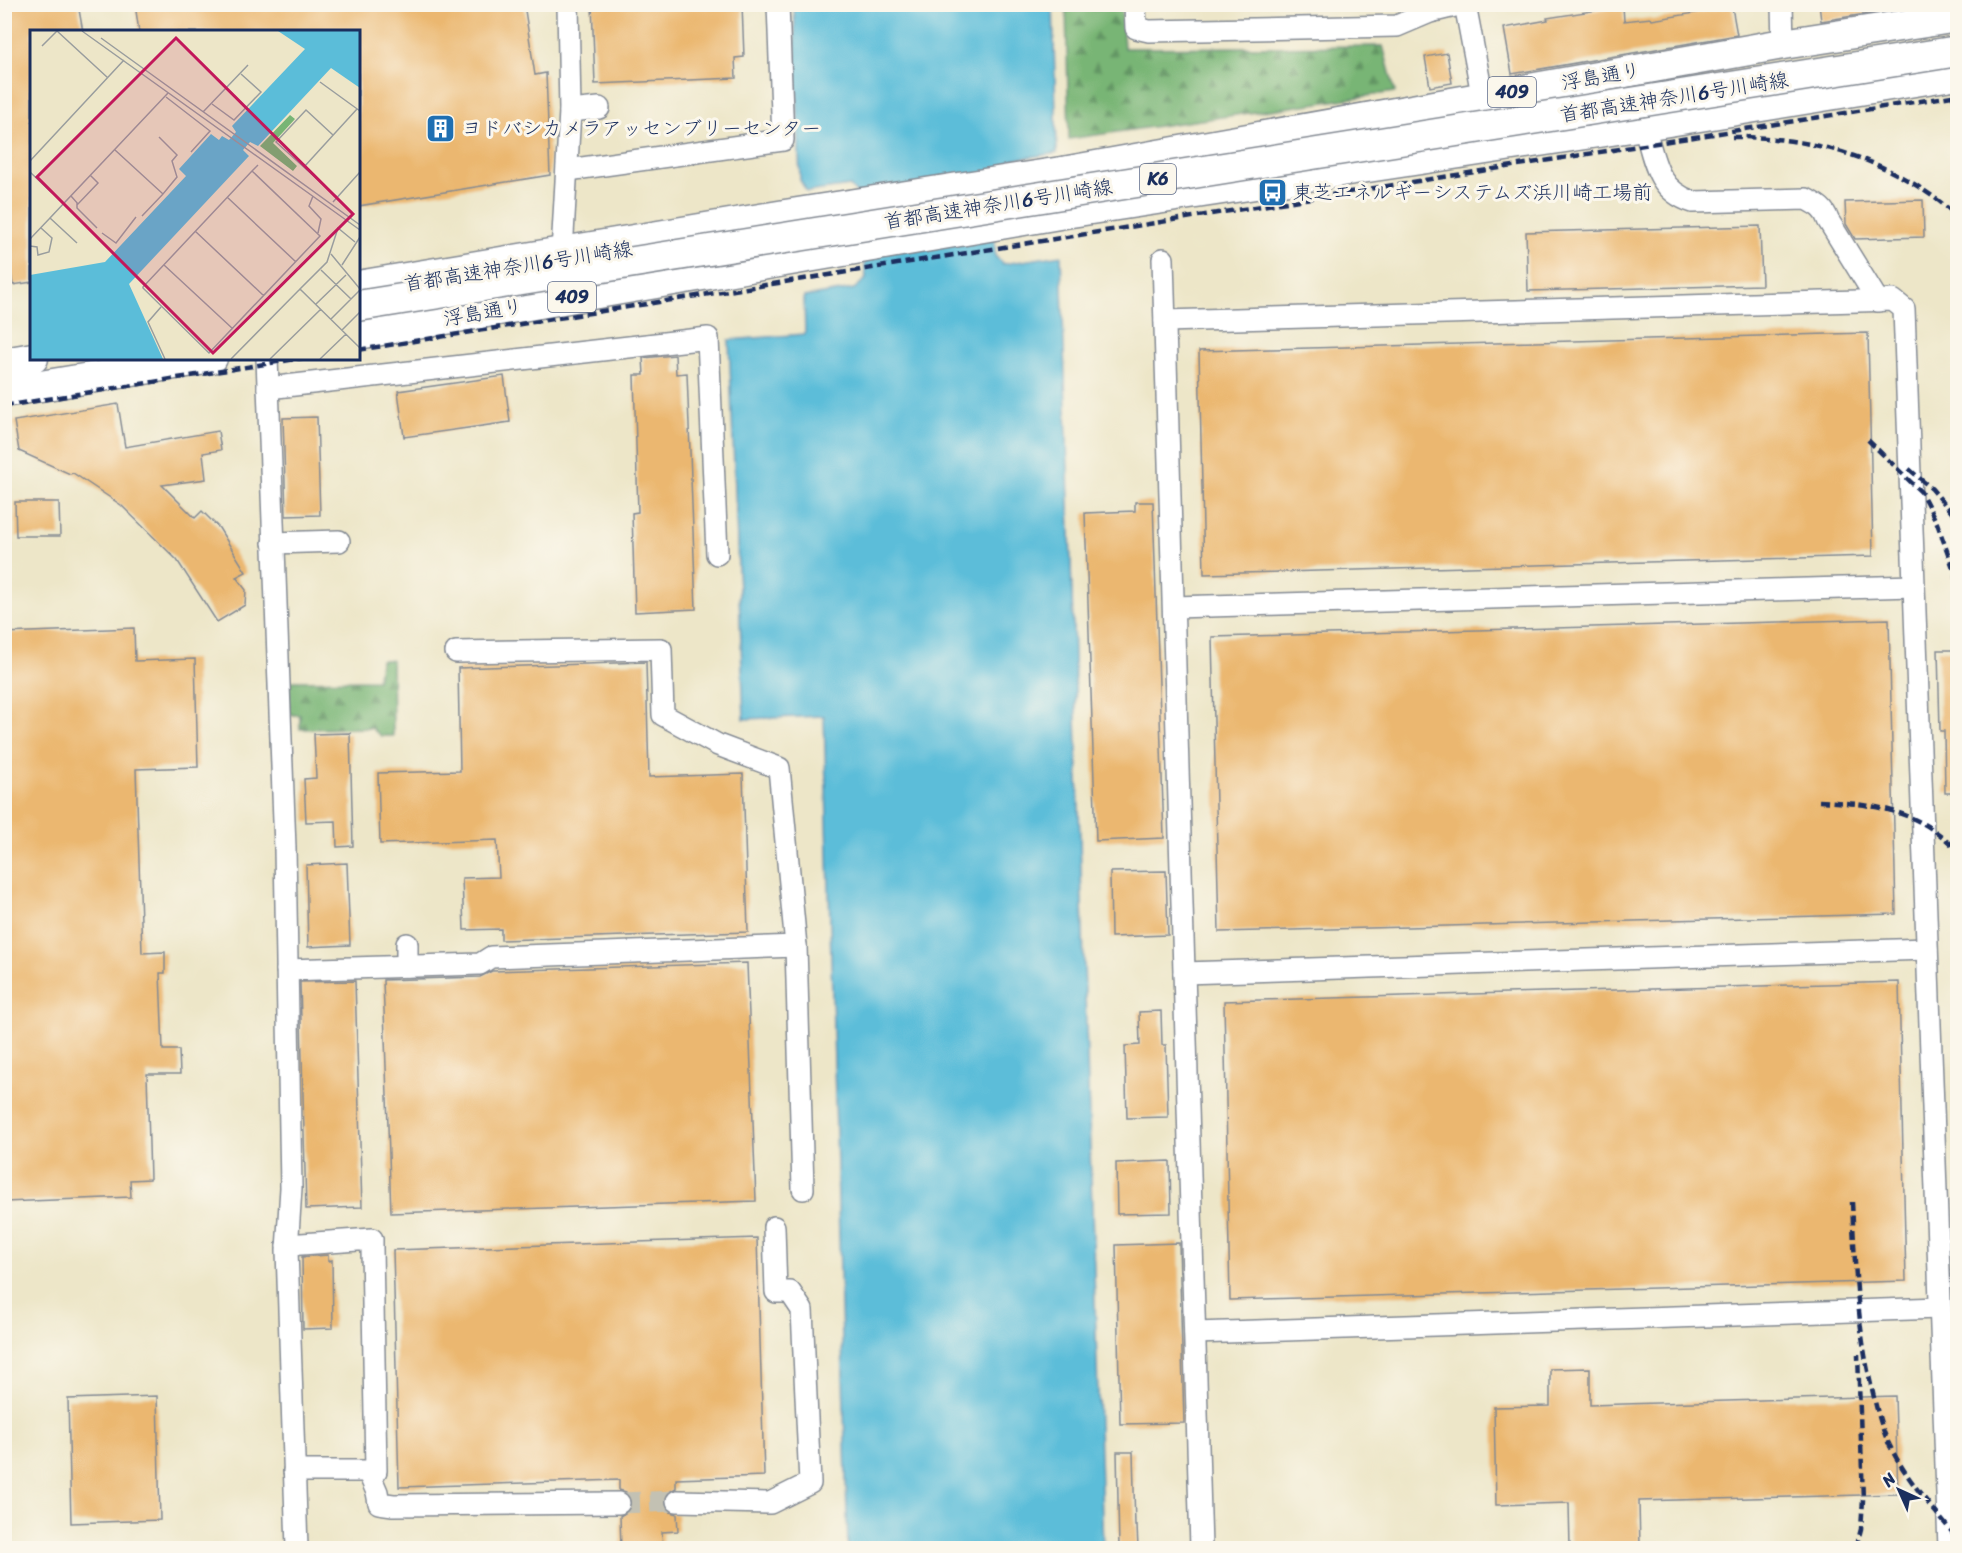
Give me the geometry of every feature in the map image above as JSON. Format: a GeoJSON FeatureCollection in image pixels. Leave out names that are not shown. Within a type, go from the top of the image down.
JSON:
{"type":"FeatureCollection","features":[{"type":"Feature","properties":{"kind":"highway","name":"浮島通り"},"geometry":{"type":"LineString","coordinates":[[562,252],[1068,171],[1783,44],[1958,16]]}},
{"type":"Feature","properties":{"kind":"highway","name":"首都高速神奈川6号川崎線"},"geometry":{"type":"LineString","coordinates":[[360,291],[1958,38]]}},
{"type":"Feature","properties":{"kind":"highway","name":"首都高速神奈川6号川崎線"},"geometry":{"type":"LineString","coordinates":[[360,306],[1958,51]]}},
{"type":"Feature","properties":{"kind":"highway","name":"409"},"geometry":{"type":"LineString","coordinates":[[1492,148],[1958,74]]}},
{"type":"Feature","properties":{"kind":"highway","name":"浮島通り"},"geometry":{"type":"LineString","coordinates":[[360,334],[1071,212],[1492,148]]}},
{"type":"Feature","properties":{"kind":"highway","name":"409"},"geometry":{"type":"LineString","coordinates":[[360,286],[562,252]]}},
{"type":"Feature","properties":{"kind":"highway"},"geometry":{"type":"LineString","coordinates":[[360,314],[507,282]]}},
{"type":"Feature","properties":{"kind":"highway"},"geometry":{"type":"LineString","coordinates":[[4,349],[30,344]]}},
{"type":"Feature","properties":{"kind":"highway"},"geometry":{"type":"LineString","coordinates":[[4,363],[30,359]]}},
{"type":"Feature","properties":{"kind":"highway"},"geometry":{"type":"LineString","coordinates":[[4,384],[136,360]]}},
{"type":"Feature","properties":{"kind":"highway"},"geometry":{"type":"LineString","coordinates":[[4,392],[200,360]]}},
{"type":"Feature","properties":{"kind":"lane"},"geometry":{"type":"LineString","coordinates":[[568,4],[570,111],[562,252],[570,297]]}},
{"type":"Feature","properties":{"kind":"lane"},"geometry":{"type":"LineString","coordinates":[[568,170],[783,140],[778,4]]}},
{"type":"Feature","properties":{"kind":"lane"},"geometry":{"type":"LineString","coordinates":[[1135,4],[1136,28],[1149,31],[1397,26],[1430,8],[1464,4],[1492,148]]}},
{"type":"Feature","properties":{"kind":"lane"},"geometry":{"type":"LineString","coordinates":[[1782,4],[1783,44]]}},
{"type":"Feature","properties":{"kind":"lane"},"geometry":{"type":"LineString","coordinates":[[570,111],[599,108]]}},
{"type":"Feature","properties":{"kind":"lane"},"geometry":{"type":"LineString","coordinates":[[1644,125],[1658,172],[1678,197],[1693,202],[1806,200],[1818,205],[1825,211],[1828,220],[1878,301]]}},
{"type":"Feature","properties":{"kind":"lane"},"geometry":{"type":"LineString","coordinates":[[1163,259],[1201,1548]]}},
{"type":"Feature","properties":{"kind":"lane"},"geometry":{"type":"LineString","coordinates":[[1165,321],[1893,300],[1904,309],[1949,1548]]}},
{"type":"Feature","properties":{"kind":"lane"},"geometry":{"type":"LineString","coordinates":[[268,388],[708,338],[717,554]]}},
{"type":"Feature","properties":{"kind":"lane"},"geometry":{"type":"LineString","coordinates":[[267,360],[285,848],[291,1188],[287,1245],[297,1548]]}},
{"type":"Feature","properties":{"kind":"lane"},"geometry":{"type":"LineString","coordinates":[[273,543],[339,541]]}},
{"type":"Feature","properties":{"kind":"lane"},"geometry":{"type":"LineString","coordinates":[[1174,607],[1914,586]]}},
{"type":"Feature","properties":{"kind":"lane"},"geometry":{"type":"LineString","coordinates":[[456,652],[661,649],[663,715],[718,746],[779,768],[796,946],[803,1189]]}},
{"type":"Feature","properties":{"kind":"lane"},"geometry":{"type":"LineString","coordinates":[[407,944],[407,966]]}},
{"type":"Feature","properties":{"kind":"lane"},"geometry":{"type":"LineString","coordinates":[[287,970],[480,964],[491,957],[796,946]]}},
{"type":"Feature","properties":{"kind":"lane"},"geometry":{"type":"LineString","coordinates":[[1184,973],[1927,949]]}},
{"type":"Feature","properties":{"kind":"lane"},"geometry":{"type":"LineString","coordinates":[[677,1501],[770,1503],[810,1483],[802,1310],[790,1292],[776,1292],[774,1227]]}},
{"type":"Feature","properties":{"kind":"lane"},"geometry":{"type":"LineString","coordinates":[[287,1245],[372,1239],[376,1471],[294,1471]]}},
{"type":"Feature","properties":{"kind":"lane"},"geometry":{"type":"LineString","coordinates":[[1195,1333],[1940,1308]]}},
{"type":"Feature","properties":{"kind":"lane"},"geometry":{"type":"LineString","coordinates":[[368,1471],[379,1503],[393,1506],[620,1503]]}},
{"type":"Feature","properties":{"kind":"green space"},"geometry":{"type":"Polygon","coordinates":[[[1066,5],[1121,5],[1124,48],[1383,46],[1395,92],[1069,139],[1066,5]]]}},
{"type":"Feature","properties":{"kind":"green space"},"geometry":{"type":"Polygon","coordinates":[[[381,660],[392,660],[393,736],[381,736],[371,728],[300,729],[300,715],[289,715],[289,681],[377,680],[381,660]]]}},
{"type":"Feature","properties":{"kind":"water"},"geometry":{"type":"Polygon","coordinates":[[[794,5],[1053,5],[1057,153],[1011,160],[994,171],[995,256],[1003,264],[1061,255],[1103,1548],[848,1548],[824,716],[744,719],[729,340],[805,334],[804,297],[854,289],[866,279],[858,195],[850,186],[807,192],[800,180],[794,5]]]}},
{"type":"Feature","properties":{"kind":"building"},"geometry":{"type":"Polygon","coordinates":[[[4,4],[78,4],[83,30],[30,30],[30,282],[13,285],[4,230],[4,4]]]}},
{"type":"Feature","properties":{"kind":"building","name":"ヨドバシカメラアッセンブリーセンター"},"geometry":{"type":"Polygon","coordinates":[[[135,4],[524,4],[535,75],[546,73],[550,175],[360,206],[360,30],[139,30],[135,4]]]}},
{"type":"Feature","properties":{"kind":"building"},"geometry":{"type":"Polygon","coordinates":[[[592,4],[742,4],[744,57],[735,58],[736,78],[595,84],[592,4]]]}},
{"type":"Feature","properties":{"kind":"building"},"geometry":{"type":"Polygon","coordinates":[[[1819,4],[1877,4],[1878,12],[1821,21],[1819,4]]]}},
{"type":"Feature","properties":{"kind":"building"},"geometry":{"type":"Polygon","coordinates":[[[1623,6],[1624,21],[1651,18],[1652,20],[1732,7],[1737,35],[1512,74],[1504,28],[1548,20],[1547,18],[1623,6]]]}},
{"type":"Feature","properties":{"kind":"building"},"geometry":{"type":"Polygon","coordinates":[[[1447,53],[1452,83],[1430,87],[1425,57],[1447,53]]]}},
{"type":"Feature","properties":{"kind":"building"},"geometry":{"type":"Polygon","coordinates":[[[1923,200],[1924,237],[1855,239],[1846,224],[1845,202],[1923,200]]]}},
{"type":"Feature","properties":{"kind":"building"},"geometry":{"type":"Polygon","coordinates":[[[1760,226],[1762,285],[1528,291],[1526,232],[1760,226]]]}},
{"type":"Feature","properties":{"kind":"building"},"geometry":{"type":"Polygon","coordinates":[[[1868,333],[1873,556],[1204,574],[1199,351],[1868,333]]]}},
{"type":"Feature","properties":{"kind":"building"},"geometry":{"type":"Polygon","coordinates":[[[675,355],[676,374],[687,373],[696,609],[635,612],[632,513],[638,512],[634,375],[644,375],[643,358],[675,355]]]}},
{"type":"Feature","properties":{"kind":"building"},"geometry":{"type":"Polygon","coordinates":[[[504,376],[510,422],[404,437],[398,391],[504,376]]]}},
{"type":"Feature","properties":{"kind":"building"},"geometry":{"type":"Polygon","coordinates":[[[118,404],[125,447],[218,431],[221,450],[203,453],[206,479],[162,485],[195,518],[202,511],[219,528],[246,572],[236,577],[246,590],[245,605],[217,622],[177,560],[121,505],[73,473],[70,474],[19,451],[14,421],[118,404]]]}},
{"type":"Feature","properties":{"kind":"building"},"geometry":{"type":"Polygon","coordinates":[[[317,417],[320,515],[286,516],[283,418],[317,417]]]}},
{"type":"Feature","properties":{"kind":"building"},"geometry":{"type":"Polygon","coordinates":[[[15,502],[59,502],[60,536],[16,536],[15,502]]]}},
{"type":"Feature","properties":{"kind":"building"},"geometry":{"type":"Polygon","coordinates":[[[1135,502],[1153,502],[1164,838],[1096,841],[1085,513],[1135,511],[1135,502]]]}},
{"type":"Feature","properties":{"kind":"building"},"geometry":{"type":"Polygon","coordinates":[[[1889,619],[1896,914],[1219,932],[1212,637],[1889,619]]]}},
{"type":"Feature","properties":{"kind":"building"},"geometry":{"type":"Polygon","coordinates":[[[134,628],[135,661],[195,659],[198,767],[136,769],[142,953],[165,952],[165,973],[160,973],[163,1050],[179,1050],[180,1074],[147,1074],[150,1179],[130,1180],[131,1197],[4,1202],[4,633],[134,628]]]}},
{"type":"Feature","properties":{"kind":"building"},"geometry":{"type":"Polygon","coordinates":[[[1938,650],[1958,650],[1958,793],[1945,793],[1944,731],[1940,731],[1938,650]]]}},
{"type":"Feature","properties":{"kind":"building"},"geometry":{"type":"Polygon","coordinates":[[[646,662],[649,777],[743,774],[748,932],[501,940],[501,929],[464,930],[462,878],[499,877],[497,840],[380,844],[378,773],[460,771],[458,668],[646,662]]]}},
{"type":"Feature","properties":{"kind":"building"},"geometry":{"type":"Polygon","coordinates":[[[350,733],[353,846],[337,847],[336,821],[306,822],[304,779],[316,778],[314,734],[350,733]]]}},
{"type":"Feature","properties":{"kind":"building"},"geometry":{"type":"Polygon","coordinates":[[[347,863],[350,945],[308,947],[306,865],[347,863]]]}},
{"type":"Feature","properties":{"kind":"building"},"geometry":{"type":"Polygon","coordinates":[[[1166,871],[1168,935],[1111,937],[1110,872],[1166,871]]]}},
{"type":"Feature","properties":{"kind":"building"},"geometry":{"type":"Polygon","coordinates":[[[747,963],[756,1201],[391,1213],[383,980],[480,977],[492,971],[747,963]]]}},
{"type":"Feature","properties":{"kind":"building"},"geometry":{"type":"Polygon","coordinates":[[[355,981],[362,1207],[306,1209],[300,982],[355,981]]]}},
{"type":"Feature","properties":{"kind":"building"},"geometry":{"type":"Polygon","coordinates":[[[1899,982],[1906,1281],[1230,1300],[1224,1001],[1899,982]]]}},
{"type":"Feature","properties":{"kind":"building"},"geometry":{"type":"Polygon","coordinates":[[[1161,1011],[1162,1045],[1166,1045],[1168,1117],[1127,1118],[1125,1046],[1140,1045],[1139,1012],[1161,1011]]]}},
{"type":"Feature","properties":{"kind":"building"},"geometry":{"type":"Polygon","coordinates":[[[1170,1161],[1171,1213],[1117,1214],[1116,1163],[1170,1161]]]}},
{"type":"Feature","properties":{"kind":"building"},"geometry":{"type":"Polygon","coordinates":[[[757,1238],[764,1476],[676,1479],[676,1488],[666,1494],[664,1501],[670,1512],[677,1514],[678,1531],[662,1532],[663,1548],[621,1548],[620,1516],[630,1510],[632,1502],[626,1492],[619,1490],[619,1480],[399,1487],[393,1250],[757,1238]]]}},
{"type":"Feature","properties":{"kind":"building"},"geometry":{"type":"Polygon","coordinates":[[[1179,1243],[1184,1423],[1120,1424],[1116,1245],[1179,1243]]]}},
{"type":"Feature","properties":{"kind":"building"},"geometry":{"type":"Polygon","coordinates":[[[328,1255],[328,1261],[332,1260],[333,1328],[303,1329],[302,1257],[328,1255]]]}},
{"type":"Feature","properties":{"kind":"building"},"geometry":{"type":"Polygon","coordinates":[[[1590,1368],[1590,1405],[1895,1396],[1898,1494],[1639,1501],[1640,1548],[1570,1548],[1569,1503],[1496,1505],[1494,1407],[1550,1406],[1550,1369],[1590,1368]]]}},
{"type":"Feature","properties":{"kind":"building"},"geometry":{"type":"Polygon","coordinates":[[[157,1396],[160,1520],[71,1523],[68,1399],[157,1396]]]}},
{"type":"Feature","properties":{"kind":"building"},"geometry":{"type":"Polygon","coordinates":[[[1117,1452],[1133,1452],[1135,1526],[1137,1526],[1138,1548],[1119,1548],[1117,1452]]]}},
{"type":"Feature","properties":{"kind":"tunnel"},"geometry":{"type":"LineString","coordinates":[[619,1503],[677,1501]]}},
{"type":"Feature","properties":{"kind":"railway"},"geometry":{"type":"LineString","coordinates":[[360,350],[1958,95]]}},
{"type":"Feature","properties":{"kind":"railway"},"geometry":{"type":"LineString","coordinates":[[1732,137],[1793,141],[1853,156],[1908,181],[1934,197],[1958,217]]}},
{"type":"Feature","properties":{"kind":"railway"},"geometry":{"type":"LineString","coordinates":[[4,406],[290,360]]}},
{"type":"Feature","properties":{"kind":"railway"},"geometry":{"type":"LineString","coordinates":[[1868,440],[1921,492],[1937,523],[1956,576],[1958,663]]}},
{"type":"Feature","properties":{"kind":"railway"},"geometry":{"type":"LineString","coordinates":[[1909,469],[1932,489],[1958,520]]}},
{"type":"Feature","properties":{"kind":"railway"},"geometry":{"type":"LineString","coordinates":[[1819,801],[1858,804],[1894,811],[1927,826],[1958,851]]}},
{"type":"Feature","properties":{"kind":"railway"},"geometry":{"type":"LineString","coordinates":[[1852,1202],[1860,1319],[1867,1366],[1881,1423],[1888,1442],[1903,1468],[1920,1493],[1958,1539]]}},
{"type":"Feature","properties":{"kind":"railway"},"geometry":{"type":"LineString","coordinates":[[1856,1548],[1861,1529],[1863,1500],[1858,1354]]}},
{"type":"Feature","properties":{"kind":"place","name":"ヨドバシカメラアッセンブリーセンター"},"geometry":{"type":"Point","coordinates":[441,128]}},
{"type":"Feature","properties":{"kind":"place","name":"東芝エネルギーシステムズ浜川崎工場前"},"geometry":{"type":"Point","coordinates":[1272,192]}}]}
